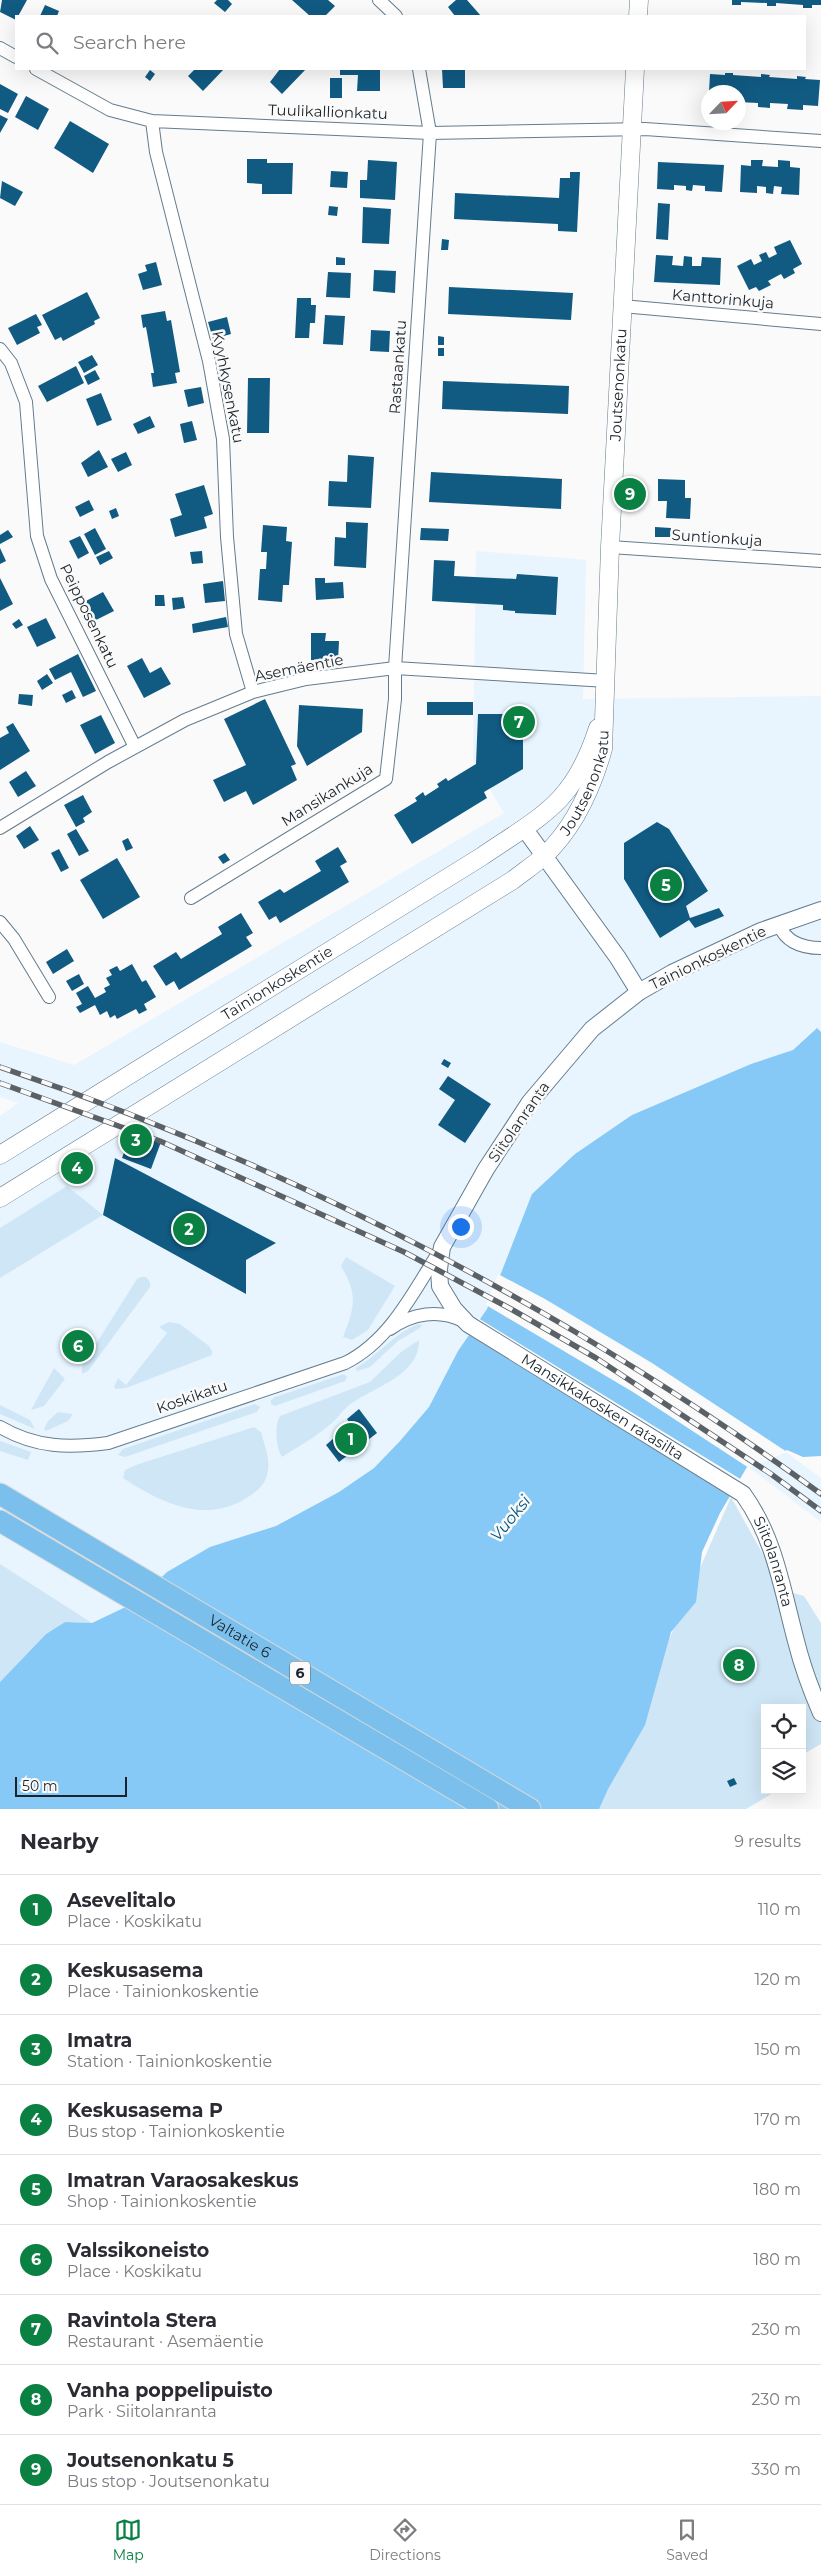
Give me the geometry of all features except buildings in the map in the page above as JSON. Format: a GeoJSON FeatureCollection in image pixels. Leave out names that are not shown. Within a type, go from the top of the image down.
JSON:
{"type":"FeatureCollection","features":[{"type":"Feature","properties":{"kind":"highway","name":"Valtatie 6"},"geometry":{"type":"LineString","coordinates":[[0,1494],[530,1809]]}},
{"type":"Feature","properties":{"kind":"highway","name":"Valtatie 6"},"geometry":{"type":"LineString","coordinates":[[0,1521],[488,1809]]}},
{"type":"Feature","properties":{"kind":"main road"},"geometry":{"type":"LineString","coordinates":[[638,15],[639,0]]}},
{"type":"Feature","properties":{"kind":"main road","name":"Joutsenonkatu"},"geometry":{"type":"LineString","coordinates":[[544,856],[564,831],[595,778],[603,749],[607,681],[610,547],[635,70]]}},
{"type":"Feature","properties":{"kind":"main road","name":"Joutsenonkatu"},"geometry":{"type":"LineString","coordinates":[[524,828],[561,800],[579,774],[592,745],[606,701]]}},
{"type":"Feature","properties":{"kind":"main road","name":"Tainionkoskentie"},"geometry":{"type":"LineString","coordinates":[[0,1155],[481,857],[524,828]]}},
{"type":"Feature","properties":{"kind":"main road"},"geometry":{"type":"LineString","coordinates":[[0,1198],[500,888],[544,856]]}},
{"type":"Feature","properties":{"kind":"street"},"geometry":{"type":"LineString","coordinates":[[379,0],[395,15]]}},
{"type":"Feature","properties":{"kind":"street"},"geometry":{"type":"LineString","coordinates":[[0,48],[15,57]]}},
{"type":"Feature","properties":{"kind":"street","name":"Tuulikallionkatu"},"geometry":{"type":"LineString","coordinates":[[38,70],[110,110],[152,121],[430,132],[631,130],[821,141]]}},
{"type":"Feature","properties":{"kind":"street","name":"Rastaankatu"},"geometry":{"type":"LineString","coordinates":[[395,668],[430,132],[419,70]]}},
{"type":"Feature","properties":{"kind":"street","name":"Kyyhkysenkatu"},"geometry":{"type":"LineString","coordinates":[[152,121],[156,152],[209,361],[223,439],[228,537],[236,634],[253,692]]}},
{"type":"Feature","properties":{"kind":"street","name":"Kanttorinkuja"},"geometry":{"type":"LineString","coordinates":[[622,306],[821,324]]}},
{"type":"Feature","properties":{"kind":"street","name":"Peipposenkatu"},"geometry":{"type":"LineString","coordinates":[[0,349],[11,363],[26,402],[37,536],[51,579],[135,747]]}},
{"type":"Feature","properties":{"kind":"street","name":"Suntionkuja"},"geometry":{"type":"LineString","coordinates":[[610,547],[821,561]]}},
{"type":"Feature","properties":{"kind":"street","name":"Asemäentie"},"geometry":{"type":"LineString","coordinates":[[0,828],[135,747],[185,720],[253,692],[306,680],[395,668],[607,681]]}},
{"type":"Feature","properties":{"kind":"street","name":"Mansikankuja"},"geometry":{"type":"LineString","coordinates":[[191,898],[386,779],[395,699],[395,668]]}},
{"type":"Feature","properties":{"kind":"street","name":"Tainionkoskentie"},"geometry":{"type":"LineString","coordinates":[[524,828],[618,958],[638,992],[672,973],[779,925],[821,910]]}},
{"type":"Feature","properties":{"kind":"street"},"geometry":{"type":"LineString","coordinates":[[0,922],[14,939],[49,996]]}},
{"type":"Feature","properties":{"kind":"street"},"geometry":{"type":"LineString","coordinates":[[779,925],[783,936],[800,946],[821,948]]}},
{"type":"Feature","properties":{"kind":"street","name":"Siitolanranta"},"geometry":{"type":"LineString","coordinates":[[442,1247],[486,1168],[530,1102],[592,1030],[638,992]]}},
{"type":"Feature","properties":{"kind":"street","name":"Mansikkakosken ratasilta"},"geometry":{"type":"LineString","coordinates":[[442,1247],[439,1269],[440,1286],[454,1309],[468,1324],[737,1488]]}},
{"type":"Feature","properties":{"kind":"street","name":"Koskikatu"},"geometry":{"type":"LineString","coordinates":[[0,1427],[38,1443],[71,1448],[108,1443],[345,1363],[363,1354],[384,1333],[442,1247]]}},
{"type":"Feature","properties":{"kind":"street","name":"Koskikatu"},"geometry":{"type":"LineString","coordinates":[[384,1333],[404,1320],[427,1313],[453,1316],[468,1324]]}},
{"type":"Feature","properties":{"kind":"street","name":"Siitolanranta"},"geometry":{"type":"LineString","coordinates":[[737,1488],[755,1511],[771,1542],[796,1642],[821,1713]]}},
{"type":"Feature","properties":{"kind":"shaded area"},"geometry":{"type":"Polygon","coordinates":[[[476,551],[586,560],[583,699],[821,696],[821,1032],[816,1028],[793,1050],[751,1064],[632,1115],[575,1154],[532,1194],[764,1436],[821,1478],[821,1522],[747,1466],[487,1309],[458,1352],[429,1407],[374,1468],[339,1492],[276,1526],[210,1547],[167,1572],[136,1602],[92,1623],[65,1622],[0,1682],[0,1116],[18,1103],[0,1097],[0,1042],[74,1065],[504,813],[473,760],[476,551]]]}},
{"type":"Feature","properties":{"kind":"shaded area"},"geometry":{"type":"Polygon","coordinates":[[[67,1186],[103,1215],[0,1278],[0,1228],[67,1186]]]}},
{"type":"Feature","properties":{"kind":"shaded area"},"geometry":{"type":"Polygon","coordinates":[[[346,1257],[395,1286],[368,1330],[352,1340],[343,1337],[353,1301],[350,1285],[341,1266],[346,1257]]]}},
{"type":"Feature","properties":{"kind":"shaded area"},"geometry":{"type":"Polygon","coordinates":[[[146,1277],[150,1282],[150,1287],[88,1371],[82,1374],[82,1366],[137,1279],[146,1277]]]}},
{"type":"Feature","properties":{"kind":"shaded area"},"geometry":{"type":"Polygon","coordinates":[[[169,1322],[180,1324],[209,1346],[212,1355],[126,1388],[116,1389],[114,1387],[118,1378],[126,1385],[167,1333],[159,1327],[169,1322]]]}},
{"type":"Feature","properties":{"kind":"shaded area"},"geometry":{"type":"Polygon","coordinates":[[[418,1324],[422,1325],[420,1328],[398,1341],[370,1367],[357,1371],[356,1368],[393,1339],[418,1324]]]}},
{"type":"Feature","properties":{"kind":"shaded area"},"geometry":{"type":"Polygon","coordinates":[[[419,1340],[417,1353],[411,1364],[402,1373],[355,1401],[321,1432],[282,1457],[276,1436],[280,1416],[370,1382],[401,1352],[419,1340]]]}},
{"type":"Feature","properties":{"kind":"shaded area"},"geometry":{"type":"Polygon","coordinates":[[[54,1368],[65,1379],[44,1406],[31,1410],[54,1368]]]}},
{"type":"Feature","properties":{"kind":"shaded area"},"geometry":{"type":"Polygon","coordinates":[[[344,1374],[347,1377],[345,1381],[275,1406],[271,1404],[271,1400],[275,1397],[344,1374]]]}},
{"type":"Feature","properties":{"kind":"shaded area"},"geometry":{"type":"Polygon","coordinates":[[[255,1404],[260,1407],[257,1412],[125,1457],[118,1455],[123,1449],[255,1404]]]}},
{"type":"Feature","properties":{"kind":"shaded area"},"geometry":{"type":"Polygon","coordinates":[[[0,1405],[30,1420],[35,1429],[0,1414],[0,1405]]]}},
{"type":"Feature","properties":{"kind":"shaded area"},"geometry":{"type":"Polygon","coordinates":[[[58,1412],[73,1414],[68,1421],[46,1431],[44,1429],[48,1421],[58,1412]]]}},
{"type":"Feature","properties":{"kind":"shaded area"},"geometry":{"type":"Polygon","coordinates":[[[254,1427],[261,1432],[265,1446],[268,1461],[267,1475],[259,1489],[232,1505],[200,1510],[184,1507],[153,1495],[123,1478],[125,1470],[136,1465],[254,1427]]]}},
{"type":"Feature","properties":{"kind":"shaded area"},"geometry":{"type":"Polygon","coordinates":[[[0,1441],[31,1452],[28,1460],[0,1451],[0,1441]]]}},
{"type":"Feature","properties":{"kind":"shaded area"},"geometry":{"type":"Polygon","coordinates":[[[731,1497],[783,1590],[804,1596],[821,1623],[821,1744],[806,1753],[806,1704],[761,1704],[761,1794],[772,1794],[746,1809],[595,1809],[731,1497]]]}},
{"type":"Feature","properties":{"kind":"shaded area"},"geometry":{"type":"Polygon","coordinates":[[[0,1564],[92,1623],[65,1622],[46,1634],[0,1682],[0,1564]]]}},
{"type":"Feature","properties":{"kind":"water","name":"Vuoksi"},"geometry":{"type":"Polygon","coordinates":[[[817,1028],[821,1032],[821,1456],[803,1457],[787,1450],[747,1467],[720,1513],[702,1552],[696,1602],[671,1632],[645,1725],[608,1789],[599,1809],[0,1809],[0,1682],[46,1634],[65,1622],[92,1623],[136,1602],[167,1572],[210,1547],[276,1526],[339,1492],[374,1468],[429,1407],[458,1351],[487,1309],[532,1194],[575,1154],[632,1115],[751,1064],[793,1050],[817,1028]]]}},
{"type":"Feature","properties":{"kind":"pier"},"geometry":{"type":"Polygon","coordinates":[[[498,1274],[545,1299],[652,1363],[787,1452],[749,1468],[633,1392],[486,1305],[498,1274]]]}},
{"type":"Feature","properties":{"kind":"pier"},"geometry":{"type":"Polygon","coordinates":[[[478,1318],[742,1480],[731,1497],[467,1334],[478,1318]]]}},
{"type":"Feature","properties":{"kind":"railway"},"geometry":{"type":"LineString","coordinates":[[0,1067],[109,1106],[217,1150],[323,1198],[427,1249],[529,1305],[629,1364],[726,1427],[821,1494]]}},
{"type":"Feature","properties":{"kind":"railway"},"geometry":{"type":"LineString","coordinates":[[0,1083],[160,1141],[404,1252],[511,1309],[596,1358],[771,1474],[821,1511]]}},
{"type":"Feature","properties":{"kind":"place","name":"Joutsenonkatu 5"},"geometry":{"type":"Point","coordinates":[630,494]}},
{"type":"Feature","properties":{"kind":"place","name":"Ravintola Stera"},"geometry":{"type":"Point","coordinates":[519,722]}},
{"type":"Feature","properties":{"kind":"place","name":"Imatran Varaosakeskus"},"geometry":{"type":"Point","coordinates":[666,885]}},
{"type":"Feature","properties":{"kind":"place","name":"Imatra"},"geometry":{"type":"Point","coordinates":[136,1140]}},
{"type":"Feature","properties":{"kind":"place","name":"Keskusasema P"},"geometry":{"type":"Point","coordinates":[77,1168]}},
{"type":"Feature","properties":{"kind":"place","name":"Keskusasema"},"geometry":{"type":"Point","coordinates":[189,1229]}},
{"type":"Feature","properties":{"kind":"place","name":"Valssikoneisto"},"geometry":{"type":"Point","coordinates":[78,1346]}},
{"type":"Feature","properties":{"kind":"place","name":"Asevelitalo"},"geometry":{"type":"Point","coordinates":[351,1439]}},
{"type":"Feature","properties":{"kind":"place","name":"Vanha poppelipuisto"},"geometry":{"type":"Point","coordinates":[739,1665]}}]}
